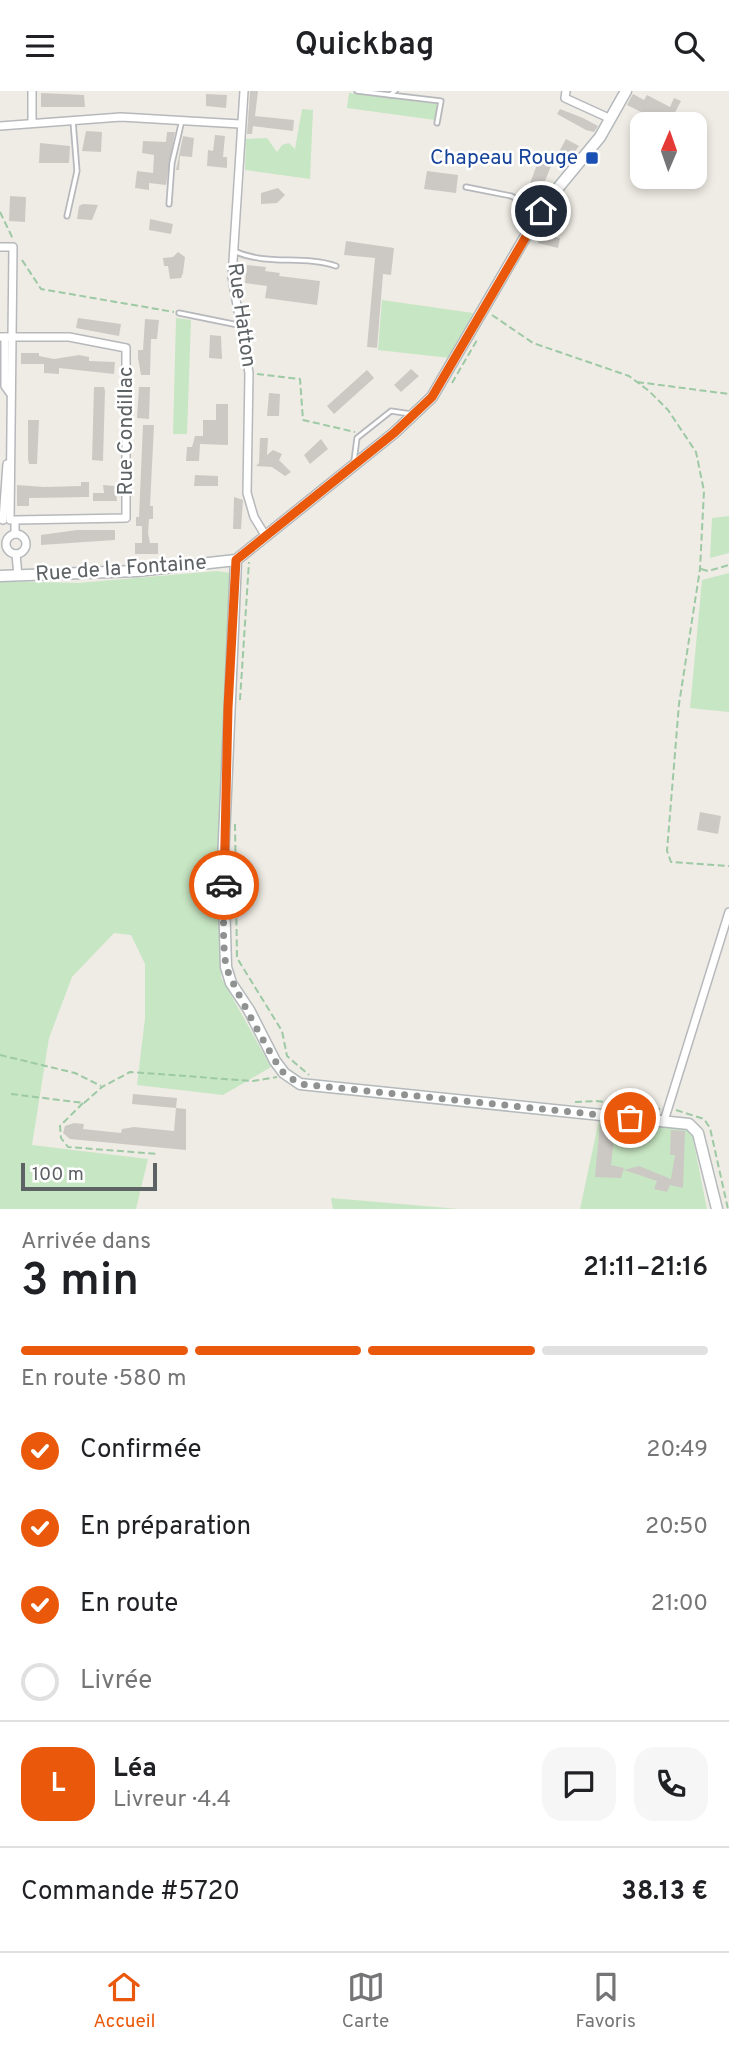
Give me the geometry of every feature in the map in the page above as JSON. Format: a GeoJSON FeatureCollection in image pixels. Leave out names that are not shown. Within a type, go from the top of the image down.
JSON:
{"type":"FeatureCollection","features":[{"type":"Feature","properties":{"kind":"street"},"geometry":{"type":"LineString","coordinates":[[32,91],[32,123]]}},
{"type":"Feature","properties":{"kind":"street","name":"Rue Hatton"},"geometry":{"type":"LineString","coordinates":[[244,91],[232,278],[238,325],[249,373],[247,493],[254,517],[265,535]]}},
{"type":"Feature","properties":{"kind":"street"},"geometry":{"type":"LineString","coordinates":[[566,91],[565,98],[611,119]]}},
{"type":"Feature","properties":{"kind":"street","name":"Rue de la Fontaine"},"geometry":{"type":"LineString","coordinates":[[0,576],[137,571],[236,560],[415,415],[443,382],[541,211],[588,155],[626,91]]}},
{"type":"Feature","properties":{"kind":"street"},"geometry":{"type":"LineString","coordinates":[[0,125],[121,117],[240,124]]}},
{"type":"Feature","properties":{"kind":"street"},"geometry":{"type":"LineString","coordinates":[[0,247],[13,247],[6,337],[5,386],[10,393],[7,520],[15,534],[21,536],[26,544],[24,550],[16,555],[7,550],[6,543],[15,534]]}},
{"type":"Feature","properties":{"kind":"street","name":"Rue Condillac"},"geometry":{"type":"LineString","coordinates":[[6,337],[69,337],[126,348],[126,518],[7,520]]}},
{"type":"Feature","properties":{"kind":"street","name":"Rue de la Fontaine"},"geometry":{"type":"LineString","coordinates":[[16,555],[18,576]]}},
{"type":"Feature","properties":{"kind":"street"},"geometry":{"type":"LineString","coordinates":[[236,560],[224,840],[226,967],[231,983],[284,1073],[300,1084],[359,1092],[689,1124],[698,1133],[718,1209]]}},
{"type":"Feature","properties":{"kind":"street"},"geometry":{"type":"LineString","coordinates":[[664,1121],[729,912]]}},
{"type":"Feature","properties":{"kind":"lane"},"geometry":{"type":"LineString","coordinates":[[357,91],[392,93],[441,101],[437,123]]}},
{"type":"Feature","properties":{"kind":"lane"},"geometry":{"type":"LineString","coordinates":[[67,216],[77,171],[73,120]]}},
{"type":"Feature","properties":{"kind":"lane"},"geometry":{"type":"LineString","coordinates":[[169,204],[172,163],[182,120]]}},
{"type":"Feature","properties":{"kind":"lane"},"geometry":{"type":"LineString","coordinates":[[466,187],[510,196],[541,211]]}},
{"type":"Feature","properties":{"kind":"lane"},"geometry":{"type":"LineString","coordinates":[[232,250],[267,260],[322,262],[336,266]]}},
{"type":"Feature","properties":{"kind":"lane"},"geometry":{"type":"LineString","coordinates":[[178,313],[238,325]]}},
{"type":"Feature","properties":{"kind":"lane"},"geometry":{"type":"LineString","coordinates":[[354,463],[357,438],[391,411],[415,415]]}},
{"type":"Feature","properties":{"kind":"path"},"geometry":{"type":"LineString","coordinates":[[0,212],[13,247],[41,289],[178,313]]}},
{"type":"Feature","properties":{"kind":"path"},"geometry":{"type":"LineString","coordinates":[[484,311],[533,343],[636,381],[729,394]]}},
{"type":"Feature","properties":{"kind":"path"},"geometry":{"type":"LineString","coordinates":[[249,373],[300,379],[303,420],[362,434]]}},
{"type":"Feature","properties":{"kind":"path"},"geometry":{"type":"LineString","coordinates":[[636,381],[673,416],[696,452],[704,491],[700,569],[679,704],[667,851],[671,862],[729,866]]}},
{"type":"Feature","properties":{"kind":"path"},"geometry":{"type":"LineString","coordinates":[[240,705],[247,569],[252,556]]}},
{"type":"Feature","properties":{"kind":"path"},"geometry":{"type":"LineString","coordinates":[[700,569],[708,571],[729,565]]}},
{"type":"Feature","properties":{"kind":"path"},"geometry":{"type":"LineString","coordinates":[[235,815],[237,958],[282,1031],[288,1056],[297,1068],[312,1076]]}},
{"type":"Feature","properties":{"kind":"path"},"geometry":{"type":"LineString","coordinates":[[0,1055],[75,1073],[102,1087]]}},
{"type":"Feature","properties":{"kind":"path"},"geometry":{"type":"LineString","coordinates":[[158,1154],[68,1147],[61,1138],[60,1126],[102,1087],[130,1072],[253,1081],[274,1080],[284,1073]]}},
{"type":"Feature","properties":{"kind":"path"},"geometry":{"type":"LineString","coordinates":[[10,1094],[84,1103]]}},
{"type":"Feature","properties":{"kind":"path"},"geometry":{"type":"LineString","coordinates":[[573,1103],[596,1101],[680,1110],[704,1119],[710,1128],[728,1209]]}},
{"type":"Feature","properties":{"kind":"green space"},"geometry":{"type":"Polygon","coordinates":[[[349,93],[437,104],[435,120],[347,108],[349,93]]]}},
{"type":"Feature","properties":{"kind":"green space"},"geometry":{"type":"Polygon","coordinates":[[[302,109],[313,110],[310,179],[245,170],[246,139],[267,138],[277,152],[282,145],[289,143],[295,149],[302,109]]]}},
{"type":"Feature","properties":{"kind":"green space"},"geometry":{"type":"Polygon","coordinates":[[[382,300],[473,313],[450,358],[378,350],[382,300]]]}},
{"type":"Feature","properties":{"kind":"green space"},"geometry":{"type":"Polygon","coordinates":[[[176,318],[191,320],[187,434],[173,434],[176,318]]]}},
{"type":"Feature","properties":{"kind":"green space"},"geometry":{"type":"Polygon","coordinates":[[[729,516],[729,553],[710,558],[712,518],[729,516]]]}},
{"type":"Feature","properties":{"kind":"green space"},"geometry":{"type":"Polygon","coordinates":[[[217,571],[230,573],[221,977],[271,1067],[223,1095],[137,1085],[145,1018],[145,964],[131,935],[114,933],[72,977],[49,1038],[32,1145],[148,1159],[136,1209],[0,1209],[0,581],[78,583],[217,571]]]}},
{"type":"Feature","properties":{"kind":"green space"},"geometry":{"type":"Polygon","coordinates":[[[729,573],[729,712],[690,708],[702,580],[729,573]]]}},
{"type":"Feature","properties":{"kind":"green space"},"geometry":{"type":"Polygon","coordinates":[[[599,1120],[691,1129],[707,1209],[580,1209],[599,1120]]]}},
{"type":"Feature","properties":{"kind":"green space"},"geometry":{"type":"Polygon","coordinates":[[[331,1198],[459,1209],[333,1209],[331,1198]]]}},
{"type":"Feature","properties":{"kind":"building"},"geometry":{"type":"Polygon","coordinates":[[[250,91],[258,91],[255,116],[294,120],[293,131],[253,126],[252,134],[247,134],[250,91]]]}},
{"type":"Feature","properties":{"kind":"building"},"geometry":{"type":"Polygon","coordinates":[[[41,93],[84,95],[85,107],[41,107],[41,93]]]}},
{"type":"Feature","properties":{"kind":"building"},"geometry":{"type":"Polygon","coordinates":[[[206,94],[227,95],[226,108],[206,106],[206,94]]]}},
{"type":"Feature","properties":{"kind":"building"},"geometry":{"type":"Polygon","coordinates":[[[633,94],[644,100],[647,95],[670,107],[674,98],[681,101],[675,112],[641,112],[627,105],[633,94]]]}},
{"type":"Feature","properties":{"kind":"building"},"geometry":{"type":"Polygon","coordinates":[[[560,109],[598,126],[594,132],[586,130],[557,114],[560,109]]]}},
{"type":"Feature","properties":{"kind":"building"},"geometry":{"type":"Polygon","coordinates":[[[86,131],[102,132],[101,152],[82,151],[86,131]]]}},
{"type":"Feature","properties":{"kind":"building"},"geometry":{"type":"Polygon","coordinates":[[[167,132],[175,132],[166,185],[149,183],[149,190],[135,188],[137,171],[153,173],[154,155],[142,153],[143,141],[166,142],[167,132]]]}},
{"type":"Feature","properties":{"kind":"building"},"geometry":{"type":"Polygon","coordinates":[[[215,135],[225,136],[223,157],[227,157],[227,168],[207,166],[208,150],[213,151],[215,135]]]}},
{"type":"Feature","properties":{"kind":"building"},"geometry":{"type":"Polygon","coordinates":[[[183,136],[194,138],[192,157],[180,156],[179,170],[176,170],[183,136]]]}},
{"type":"Feature","properties":{"kind":"building"},"geometry":{"type":"Polygon","coordinates":[[[566,139],[579,146],[564,166],[555,159],[566,139]]]}},
{"type":"Feature","properties":{"kind":"building"},"geometry":{"type":"Polygon","coordinates":[[[40,143],[70,146],[69,163],[39,163],[40,143]]]}},
{"type":"Feature","properties":{"kind":"building"},"geometry":{"type":"Polygon","coordinates":[[[538,162],[551,166],[541,191],[529,186],[538,162]]]}},
{"type":"Feature","properties":{"kind":"building"},"geometry":{"type":"Polygon","coordinates":[[[427,171],[458,175],[456,193],[424,189],[427,171]]]}},
{"type":"Feature","properties":{"kind":"building"},"geometry":{"type":"Polygon","coordinates":[[[278,188],[285,195],[277,203],[261,204],[261,193],[278,188]]]}},
{"type":"Feature","properties":{"kind":"building"},"geometry":{"type":"Polygon","coordinates":[[[10,196],[26,197],[25,222],[9,221],[10,196]]]}},
{"type":"Feature","properties":{"kind":"building"},"geometry":{"type":"Polygon","coordinates":[[[98,205],[92,220],[77,219],[79,206],[98,205]]]}},
{"type":"Feature","properties":{"kind":"building"},"geometry":{"type":"Polygon","coordinates":[[[555,208],[568,212],[565,224],[558,222],[554,237],[560,238],[558,248],[538,243],[541,232],[555,208]]]}},
{"type":"Feature","properties":{"kind":"building"},"geometry":{"type":"Polygon","coordinates":[[[150,219],[173,224],[171,234],[149,230],[150,219]]]}},
{"type":"Feature","properties":{"kind":"building"},"geometry":{"type":"Polygon","coordinates":[[[346,241],[394,248],[391,275],[383,274],[377,348],[367,347],[375,258],[344,255],[346,241]]]}},
{"type":"Feature","properties":{"kind":"building"},"geometry":{"type":"Polygon","coordinates":[[[178,252],[185,257],[183,273],[181,278],[170,279],[168,266],[164,266],[163,258],[173,257],[178,252]]]}},
{"type":"Feature","properties":{"kind":"building"},"geometry":{"type":"Polygon","coordinates":[[[247,265],[266,267],[265,271],[280,273],[279,276],[320,281],[317,305],[265,298],[267,286],[245,283],[247,265]]]}},
{"type":"Feature","properties":{"kind":"building"},"geometry":{"type":"Polygon","coordinates":[[[78,318],[121,324],[119,336],[76,328],[78,318]]]}},
{"type":"Feature","properties":{"kind":"building"},"geometry":{"type":"Polygon","coordinates":[[[145,319],[159,320],[157,339],[151,339],[150,375],[141,375],[138,358],[138,350],[143,350],[145,319]]]}},
{"type":"Feature","properties":{"kind":"building"},"geometry":{"type":"Polygon","coordinates":[[[210,335],[221,336],[222,359],[209,358],[210,335]]]}},
{"type":"Feature","properties":{"kind":"building"},"geometry":{"type":"Polygon","coordinates":[[[21,353],[39,353],[39,356],[54,359],[79,355],[89,357],[89,361],[115,362],[114,374],[59,368],[59,374],[44,373],[44,364],[21,364],[21,353]]]}},
{"type":"Feature","properties":{"kind":"building"},"geometry":{"type":"Polygon","coordinates":[[[411,369],[419,376],[401,392],[394,385],[411,369]]]}},
{"type":"Feature","properties":{"kind":"building"},"geometry":{"type":"Polygon","coordinates":[[[367,370],[374,378],[334,414],[327,406],[367,370]]]}},
{"type":"Feature","properties":{"kind":"building"},"geometry":{"type":"Polygon","coordinates":[[[94,387],[104,387],[105,391],[103,461],[92,460],[94,387]]]}},
{"type":"Feature","properties":{"kind":"building"},"geometry":{"type":"Polygon","coordinates":[[[139,387],[150,387],[149,419],[137,418],[139,387]]]}},
{"type":"Feature","properties":{"kind":"building"},"geometry":{"type":"Polygon","coordinates":[[[269,393],[280,394],[279,416],[267,416],[269,393]]]}},
{"type":"Feature","properties":{"kind":"building"},"geometry":{"type":"Polygon","coordinates":[[[216,404],[228,404],[228,445],[200,444],[199,461],[186,461],[187,447],[192,447],[195,436],[203,436],[203,420],[216,420],[216,404]]]}},
{"type":"Feature","properties":{"kind":"building"},"geometry":{"type":"Polygon","coordinates":[[[28,420],[39,420],[37,464],[29,464],[28,420]]]}},
{"type":"Feature","properties":{"kind":"building"},"geometry":{"type":"Polygon","coordinates":[[[143,425],[154,425],[150,506],[153,506],[153,519],[149,519],[148,533],[150,543],[158,543],[158,554],[135,554],[135,543],[142,543],[142,526],[136,526],[136,517],[139,517],[143,425]]]}},
{"type":"Feature","properties":{"kind":"building"},"geometry":{"type":"Polygon","coordinates":[[[260,438],[268,438],[267,455],[273,450],[282,454],[279,460],[291,472],[285,476],[272,467],[256,466],[259,463],[260,438]]]}},
{"type":"Feature","properties":{"kind":"building"},"geometry":{"type":"Polygon","coordinates":[[[321,439],[328,449],[310,464],[304,455],[321,439]]]}},
{"type":"Feature","properties":{"kind":"building"},"geometry":{"type":"Polygon","coordinates":[[[195,475],[218,476],[218,486],[194,486],[195,475]]]}},
{"type":"Feature","properties":{"kind":"building"},"geometry":{"type":"Polygon","coordinates":[[[81,482],[89,482],[89,497],[29,498],[29,506],[17,506],[17,485],[81,486],[81,482]]]}},
{"type":"Feature","properties":{"kind":"building"},"geometry":{"type":"Polygon","coordinates":[[[103,485],[115,486],[117,501],[93,501],[93,493],[104,493],[103,485]]]}},
{"type":"Feature","properties":{"kind":"building"},"geometry":{"type":"Polygon","coordinates":[[[234,497],[243,500],[241,529],[233,529],[234,497]]]}},
{"type":"Feature","properties":{"kind":"building"},"geometry":{"type":"Polygon","coordinates":[[[77,530],[115,530],[115,540],[41,545],[41,535],[77,530]]]}},
{"type":"Feature","properties":{"kind":"building"},"geometry":{"type":"Polygon","coordinates":[[[700,812],[721,816],[718,834],[697,830],[700,812]]]}},
{"type":"Feature","properties":{"kind":"building"},"geometry":{"type":"Polygon","coordinates":[[[133,1094],[177,1098],[176,1108],[132,1104],[133,1094]]]}},
{"type":"Feature","properties":{"kind":"building"},"geometry":{"type":"Polygon","coordinates":[[[176,1108],[186,1109],[186,1150],[70,1139],[63,1133],[65,1126],[74,1123],[84,1124],[83,1129],[121,1133],[122,1129],[134,1127],[174,1131],[176,1108]]]}},
{"type":"Feature","properties":{"kind":"building"},"geometry":{"type":"Polygon","coordinates":[[[600,1122],[627,1125],[626,1132],[615,1131],[611,1165],[624,1168],[621,1178],[595,1177],[600,1122]]]}},
{"type":"Feature","properties":{"kind":"building"},"geometry":{"type":"Polygon","coordinates":[[[671,1130],[685,1131],[683,1188],[670,1185],[667,1192],[654,1189],[657,1181],[624,1170],[639,1166],[671,1179],[675,1155],[670,1155],[671,1130]]]}},
{"type":"Feature","properties":{"kind":"way so far"},"geometry":{"type":"LineString","coordinates":[[224,885],[226,967],[231,983],[249,1010],[275,1061],[284,1073],[300,1084],[630,1118]]}},
{"type":"Feature","properties":{"kind":"place","name":"Chapeau Rouge"},"geometry":{"type":"Point","coordinates":[592,158]}},
{"type":"Feature","properties":{"kind":"route"},"geometry":{"type":"LineString","coordinates":[[224,885],[228,708],[236,560],[277,524],[394,433],[432,397],[541,211]]}}]}
